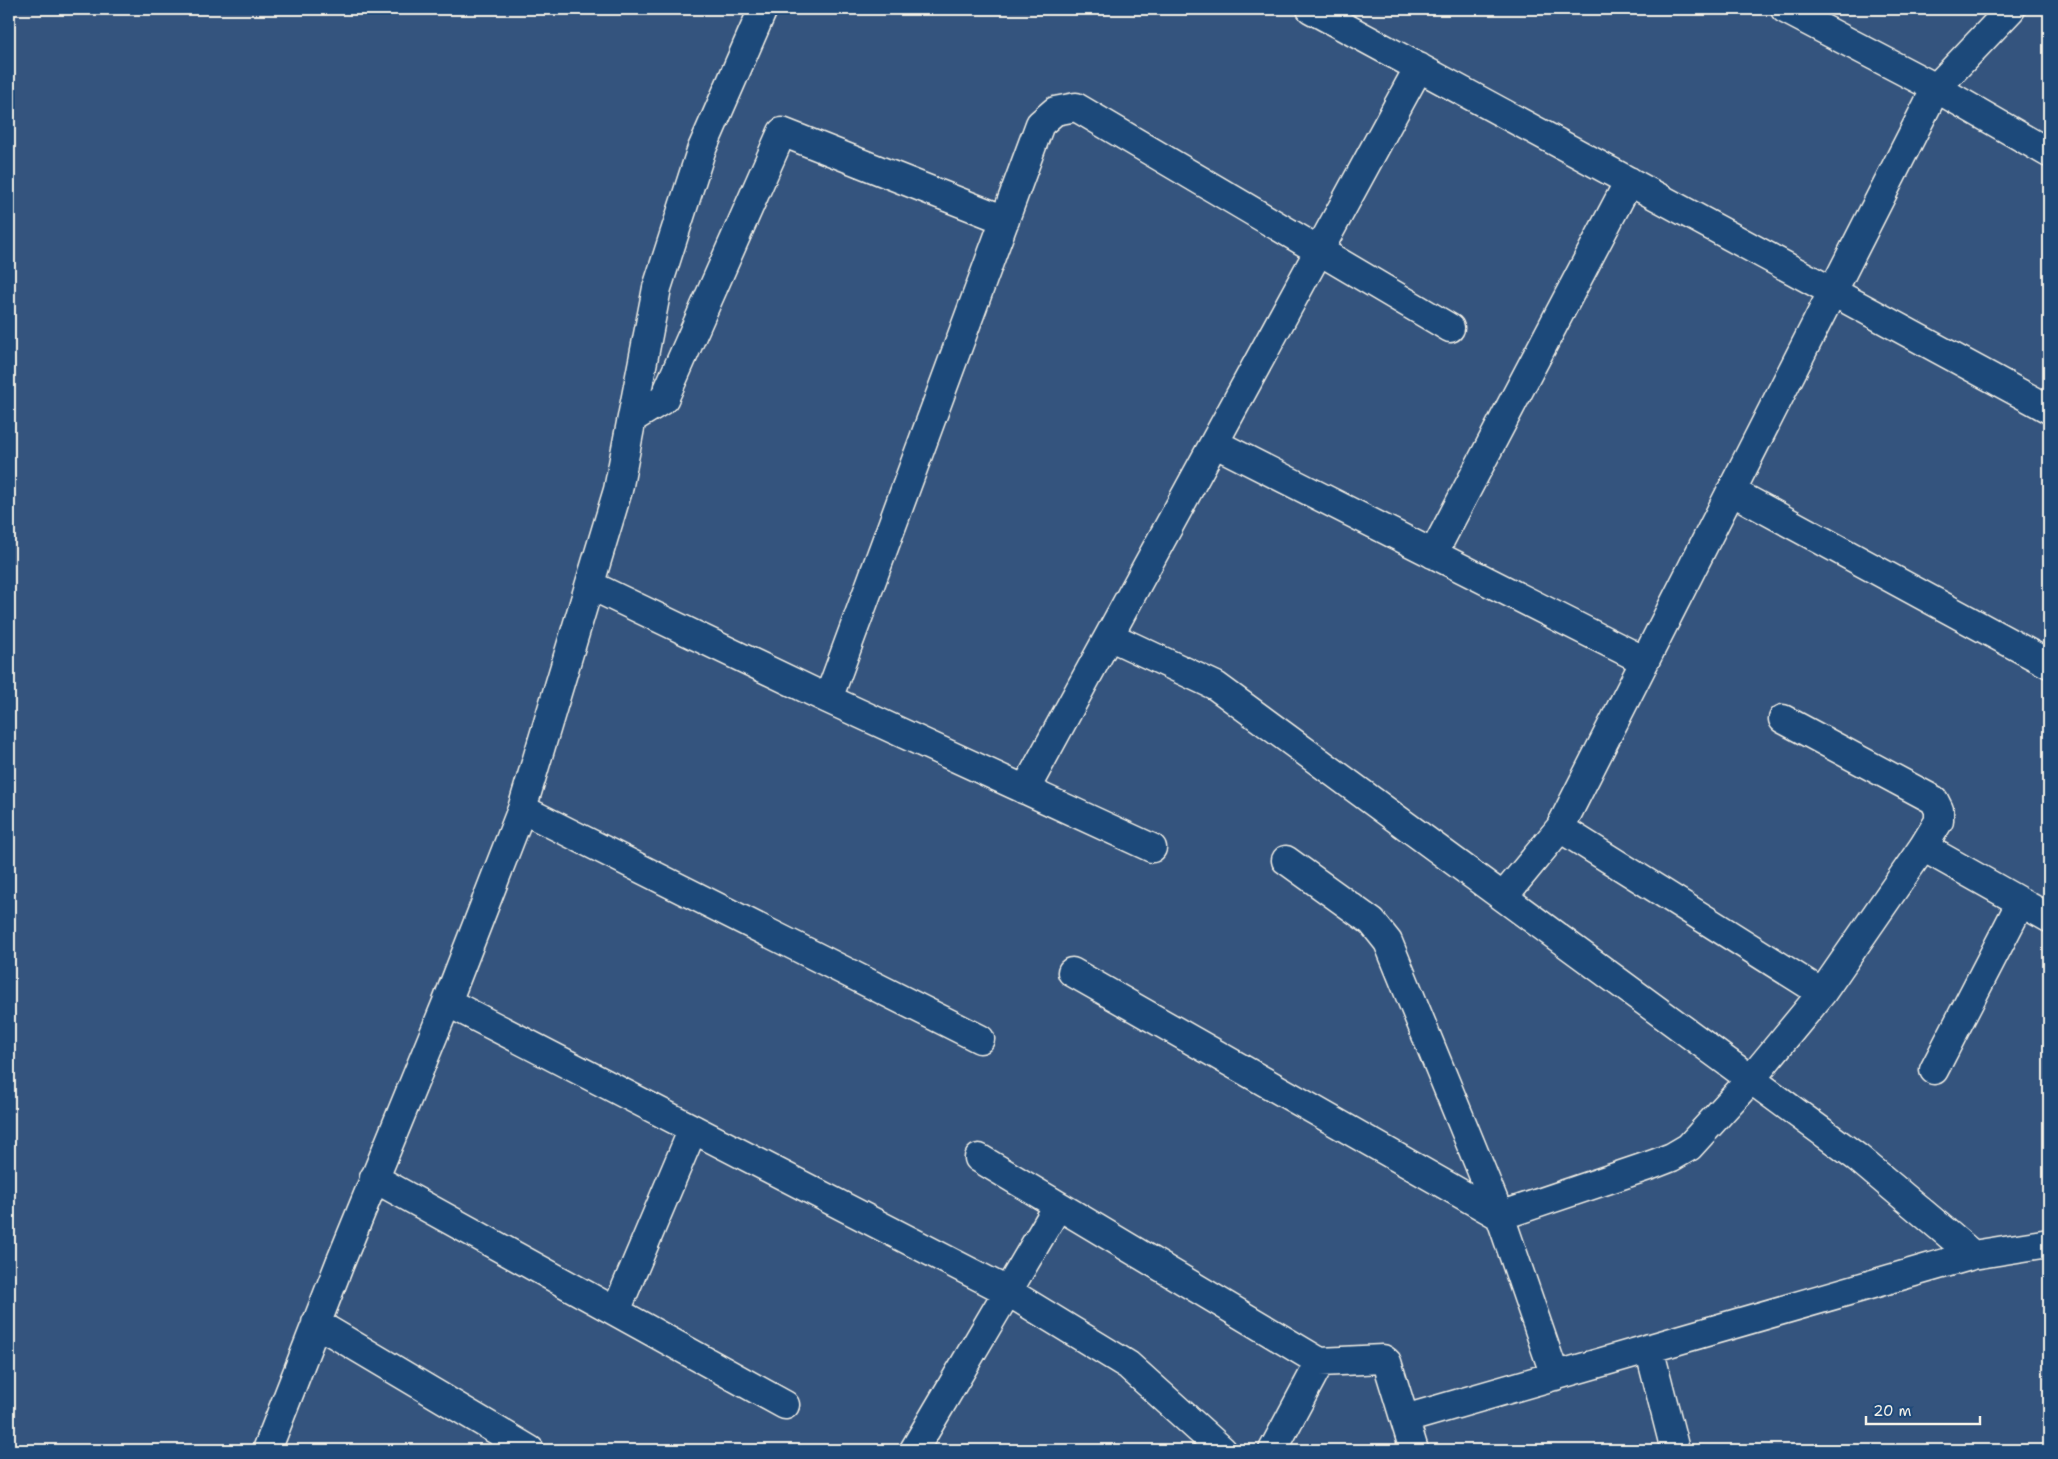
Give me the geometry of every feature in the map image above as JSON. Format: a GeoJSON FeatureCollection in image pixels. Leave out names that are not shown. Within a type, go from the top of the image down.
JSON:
{"type":"FeatureCollection","features":[{"type":"Feature","properties":{"kind":"street"},"geometry":{"type":"LineString","coordinates":[[268,1450],[316,1324],[447,1002],[522,809],[618,490],[634,418],[657,288],[701,151],[763,9]]}},
{"type":"Feature","properties":{"kind":"street"},"geometry":{"type":"LineString","coordinates":[[1311,9],[2049,409]]}},
{"type":"Feature","properties":{"kind":"street"},"geometry":{"type":"LineString","coordinates":[[1785,9],[1936,88],[2049,153]]}},
{"type":"Feature","properties":{"kind":"street"},"geometry":{"type":"LineString","coordinates":[[1503,898],[1560,828],[1936,88],[2011,9]]}},
{"type":"Feature","properties":{"kind":"street"},"geometry":{"type":"LineString","coordinates":[[1025,790],[1419,67]]}},
{"type":"Feature","properties":{"kind":"street"},"geometry":{"type":"LineString","coordinates":[[828,699],[1040,124],[1055,111],[1076,106],[1450,328]]}},
{"type":"Feature","properties":{"kind":"street"},"geometry":{"type":"LineString","coordinates":[[634,418],[664,399],[782,132],[1005,220]]}},
{"type":"Feature","properties":{"kind":"street"},"geometry":{"type":"LineString","coordinates":[[1433,554],[1629,181]]}},
{"type":"Feature","properties":{"kind":"street"},"geometry":{"type":"LineString","coordinates":[[1214,443],[1645,661]]}},
{"type":"Feature","properties":{"kind":"street"},"geometry":{"type":"LineString","coordinates":[[1731,491],[2049,664]]}},
{"type":"Feature","properties":{"kind":"street"},"geometry":{"type":"LineString","coordinates":[[590,585],[828,699],[1152,848]]}},
{"type":"Feature","properties":{"kind":"street"},"geometry":{"type":"LineString","coordinates":[[1109,636],[1216,686],[1858,1158],[1973,1255]]}},
{"type":"Feature","properties":{"kind":"street"},"geometry":{"type":"LineString","coordinates":[[1072,972],[1500,1216],[1672,1157],[1689,1147],[1751,1079],[1822,993],[1939,821],[1939,810],[1934,800],[1783,719]]}},
{"type":"Feature","properties":{"kind":"street"},"geometry":{"type":"LineString","coordinates":[[522,809],[980,1039]]}},
{"type":"Feature","properties":{"kind":"street"},"geometry":{"type":"LineString","coordinates":[[1560,828],[1822,993]]}},
{"type":"Feature","properties":{"kind":"street"},"geometry":{"type":"LineString","coordinates":[[1923,847],[2049,918]]}},
{"type":"Feature","properties":{"kind":"street"},"geometry":{"type":"LineString","coordinates":[[1286,860],[1372,922],[1388,942],[1500,1216],[1555,1376]]}},
{"type":"Feature","properties":{"kind":"street"},"geometry":{"type":"LineString","coordinates":[[1934,1070],[2021,902]]}},
{"type":"Feature","properties":{"kind":"street"},"geometry":{"type":"LineString","coordinates":[[447,1002],[1007,1291],[1128,1365],[1222,1450]]}},
{"type":"Feature","properties":{"kind":"street"},"geometry":{"type":"LineString","coordinates":[[616,1311],[693,1129]]}},
{"type":"Feature","properties":{"kind":"street"},"geometry":{"type":"LineString","coordinates":[[978,1158],[1320,1362],[1383,1359],[1387,1362],[1414,1450]]}},
{"type":"Feature","properties":{"kind":"street"},"geometry":{"type":"LineString","coordinates":[[374,1178],[785,1405]]}},
{"type":"Feature","properties":{"kind":"street"},"geometry":{"type":"LineString","coordinates":[[914,1450],[1058,1206]]}},
{"type":"Feature","properties":{"kind":"street"},"geometry":{"type":"LineString","coordinates":[[1405,1419],[1973,1255],[2049,1243]]}},
{"type":"Feature","properties":{"kind":"street"},"geometry":{"type":"LineString","coordinates":[[316,1324],[530,1450]]}},
{"type":"Feature","properties":{"kind":"street"},"geometry":{"type":"LineString","coordinates":[[1649,1348],[1675,1450]]}},
{"type":"Feature","properties":{"kind":"street"},"geometry":{"type":"LineString","coordinates":[[1273,1450],[1320,1362]]}}]}
